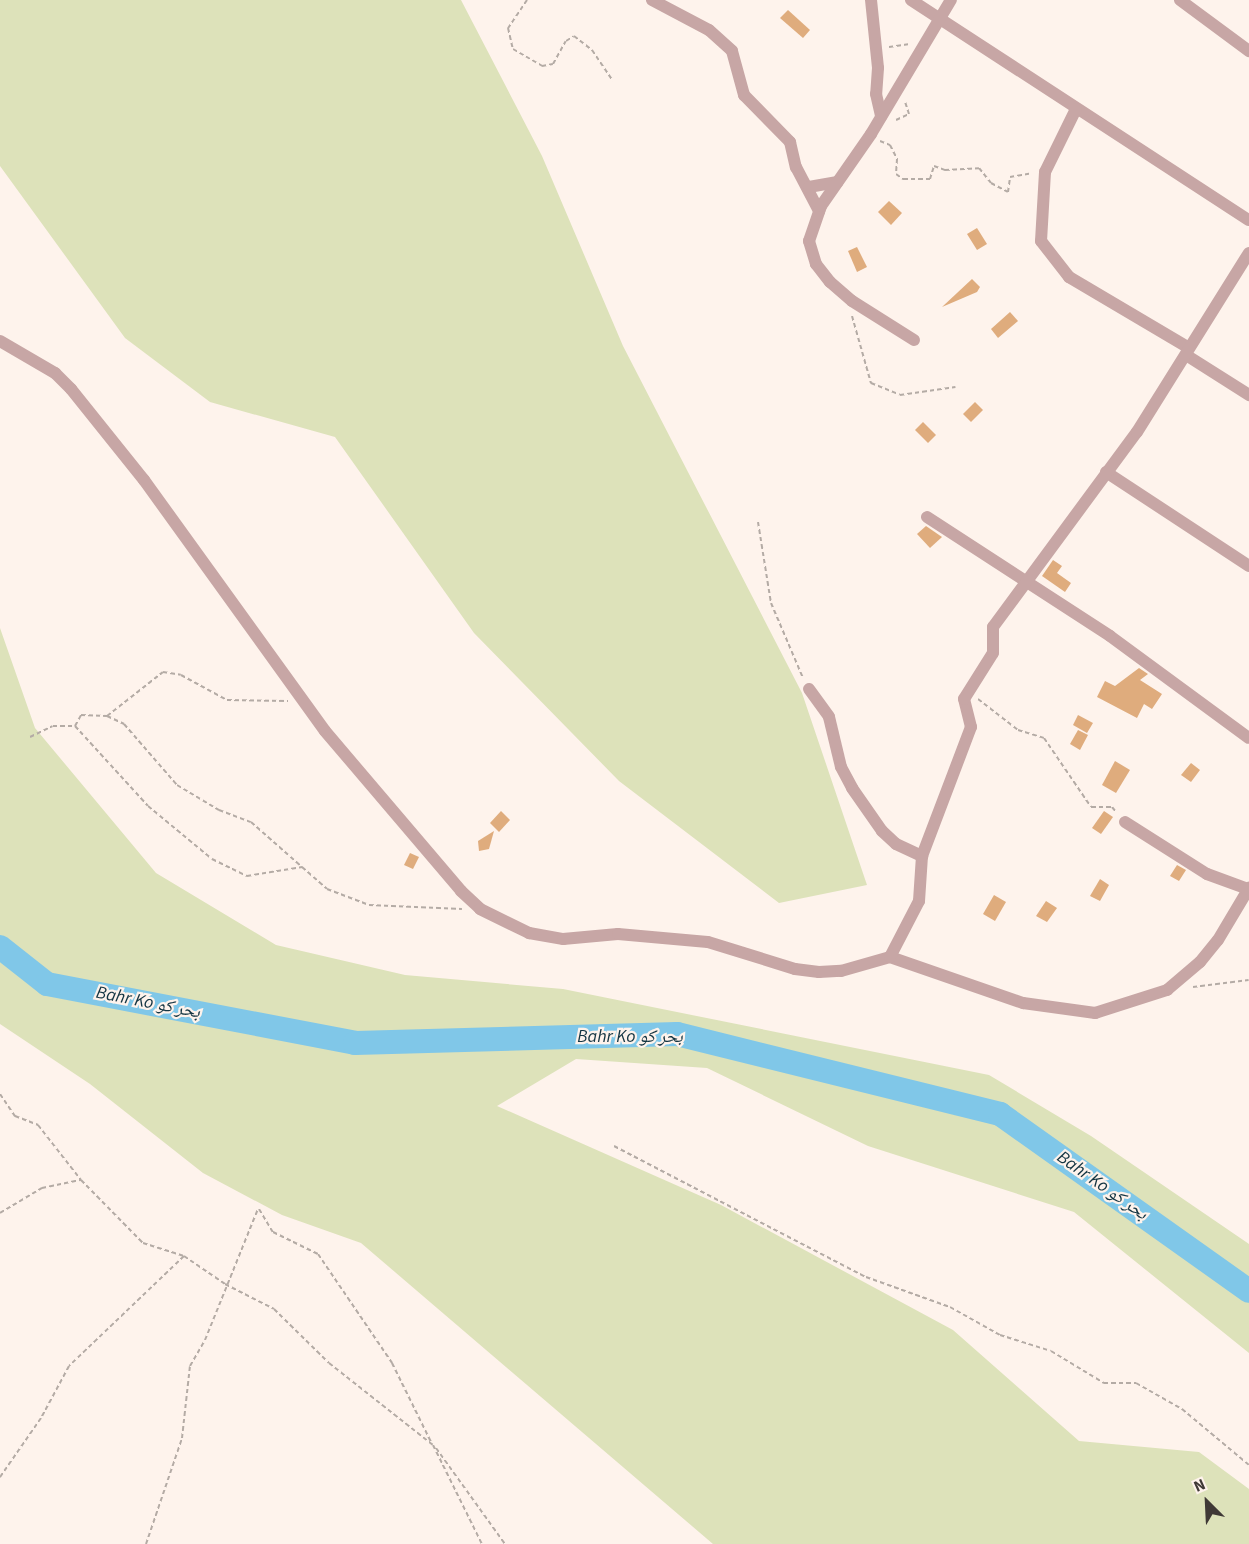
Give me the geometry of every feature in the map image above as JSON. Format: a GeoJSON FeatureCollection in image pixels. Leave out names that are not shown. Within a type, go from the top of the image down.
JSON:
{"type":"FeatureCollection","features":[{"type":"Feature","properties":{"kind":"street"},"geometry":{"type":"LineString","coordinates":[[652,0],[709,30],[732,51],[744,95],[769,123],[786,135],[796,167],[819,211]]}},
{"type":"Feature","properties":{"kind":"street"},"geometry":{"type":"LineString","coordinates":[[871,0],[876,94],[881,116]]}},
{"type":"Feature","properties":{"kind":"street"},"geometry":{"type":"LineString","coordinates":[[911,0],[1076,109],[1208,190],[1249,220]]}},
{"type":"Feature","properties":{"kind":"street"},"geometry":{"type":"LineString","coordinates":[[914,340],[852,301],[822,273],[811,254],[811,229],[819,211],[871,134],[922,43],[951,0]]}},
{"type":"Feature","properties":{"kind":"street"},"geometry":{"type":"LineString","coordinates":[[1180,0],[1249,51]]}},
{"type":"Feature","properties":{"kind":"street"},"geometry":{"type":"LineString","coordinates":[[1076,109],[1045,172],[1041,241],[1050,257],[1069,277],[1096,296],[1187,352],[1249,395]]}},
{"type":"Feature","properties":{"kind":"street"},"geometry":{"type":"LineString","coordinates":[[809,188],[838,182]]}},
{"type":"Feature","properties":{"kind":"street"},"geometry":{"type":"LineString","coordinates":[[890,957],[919,901],[922,856],[971,727],[963,705],[993,653],[993,627],[1106,472],[1187,352],[1249,253]]}},
{"type":"Feature","properties":{"kind":"street"},"geometry":{"type":"LineString","coordinates":[[0,341],[55,373],[71,388],[144,480],[261,645],[306,701],[352,765],[480,909],[529,933],[563,939],[618,934],[708,942],[795,969],[819,972],[841,971],[890,957],[985,992],[1066,1010],[1095,1013],[1167,990],[1200,962],[1218,940],[1249,889],[1207,874],[1125,822]]}},
{"type":"Feature","properties":{"kind":"street"},"geometry":{"type":"LineString","coordinates":[[1106,472],[1249,566]]}},
{"type":"Feature","properties":{"kind":"street"},"geometry":{"type":"LineString","coordinates":[[927,517],[1025,584],[1110,636],[1249,738]]}},
{"type":"Feature","properties":{"kind":"street"},"geometry":{"type":"LineString","coordinates":[[809,689],[829,717],[841,768],[852,788],[882,831],[896,844],[922,856]]}},
{"type":"Feature","properties":{"kind":"path"},"geometry":{"type":"LineString","coordinates":[[527,0],[508,28],[513,49],[542,66],[554,64],[566,41],[574,36],[592,50],[613,81]]}},
{"type":"Feature","properties":{"kind":"path"},"geometry":{"type":"LineString","coordinates":[[875,50],[922,43]]}},
{"type":"Feature","properties":{"kind":"path"},"geometry":{"type":"LineString","coordinates":[[871,134],[890,145],[897,159],[896,174],[903,178],[930,179],[934,166],[945,170],[979,168],[991,183],[1008,192],[1010,177],[1045,172]]}},
{"type":"Feature","properties":{"kind":"path"},"geometry":{"type":"LineString","coordinates":[[852,301],[859,349],[871,383],[900,395],[955,387]]}},
{"type":"Feature","properties":{"kind":"path"},"geometry":{"type":"LineString","coordinates":[[758,522],[771,603],[809,689]]}},
{"type":"Feature","properties":{"kind":"path"},"geometry":{"type":"LineString","coordinates":[[107,716],[163,672],[181,675],[227,700],[306,701]]}},
{"type":"Feature","properties":{"kind":"path"},"geometry":{"type":"LineString","coordinates":[[969,691],[1018,730],[1044,738],[1091,807],[1112,807],[1125,822]]}},
{"type":"Feature","properties":{"kind":"path"},"geometry":{"type":"LineString","coordinates":[[75,726],[81,715],[107,716],[124,724],[177,785],[219,810],[251,822],[327,890],[369,905],[480,909]]}},
{"type":"Feature","properties":{"kind":"path"},"geometry":{"type":"LineString","coordinates":[[30,737],[53,726],[75,726],[148,806],[212,859],[247,876],[302,867]]}},
{"type":"Feature","properties":{"kind":"path"},"geometry":{"type":"LineString","coordinates":[[1167,990],[1249,980]]}},
{"type":"Feature","properties":{"kind":"path"},"geometry":{"type":"LineString","coordinates":[[0,1094],[15,1116],[38,1125],[81,1180],[143,1243],[184,1256],[225,1284],[274,1309],[329,1363],[433,1445],[505,1544]]}},
{"type":"Feature","properties":{"kind":"path"},"geometry":{"type":"LineString","coordinates":[[614,1146],[866,1277],[950,1307],[1000,1335],[1051,1351],[1104,1383],[1136,1383],[1182,1409],[1249,1465]]}},
{"type":"Feature","properties":{"kind":"path"},"geometry":{"type":"LineString","coordinates":[[0,1213],[42,1188],[81,1180]]}},
{"type":"Feature","properties":{"kind":"path"},"geometry":{"type":"LineString","coordinates":[[146,1544],[182,1438],[190,1365],[205,1340],[225,1284],[258,1209],[273,1232],[318,1254],[392,1363],[482,1544]]}},
{"type":"Feature","properties":{"kind":"path"},"geometry":{"type":"LineString","coordinates":[[0,1477],[41,1418],[69,1365],[184,1256]]}},
{"type":"Feature","properties":{"kind":"green space"},"geometry":{"type":"Polygon","coordinates":[[[0,0],[461,0],[542,156],[623,346],[802,693],[867,885],[779,903],[619,781],[474,633],[335,437],[210,402],[125,338],[0,166],[0,0]]]}},
{"type":"Feature","properties":{"kind":"green space"},"geometry":{"type":"Polygon","coordinates":[[[0,628],[35,728],[156,873],[276,945],[405,975],[563,989],[989,1075],[1091,1136],[1249,1244],[1249,1353],[1074,1212],[868,1146],[707,1068],[576,1059],[497,1106],[721,1205],[953,1330],[1079,1441],[1199,1452],[1249,1489],[1249,1544],[713,1544],[361,1243],[282,1215],[203,1173],[90,1084],[0,1024],[0,628]]]}},
{"type":"Feature","properties":{"kind":"building"},"geometry":{"type":"Polygon","coordinates":[[[788,10],[810,30],[803,38],[780,18],[788,10]]]}},
{"type":"Feature","properties":{"kind":"building"},"geometry":{"type":"Polygon","coordinates":[[[889,201],[902,213],[891,225],[878,212],[889,201]]]}},
{"type":"Feature","properties":{"kind":"building"},"geometry":{"type":"Polygon","coordinates":[[[977,228],[987,244],[977,250],[967,234],[977,228]]]}},
{"type":"Feature","properties":{"kind":"building"},"geometry":{"type":"Polygon","coordinates":[[[857,247],[867,267],[857,272],[848,251],[857,247]]]}},
{"type":"Feature","properties":{"kind":"building"},"geometry":{"type":"Polygon","coordinates":[[[972,279],[980,287],[977,292],[942,307],[972,279]]]}},
{"type":"Feature","properties":{"kind":"building"},"geometry":{"type":"Polygon","coordinates":[[[1010,312],[1018,321],[998,338],[991,329],[1010,312]]]}},
{"type":"Feature","properties":{"kind":"building"},"geometry":{"type":"Polygon","coordinates":[[[975,402],[983,410],[971,422],[963,414],[975,402]]]}},
{"type":"Feature","properties":{"kind":"building"},"geometry":{"type":"Polygon","coordinates":[[[923,422],[936,435],[928,443],[915,430],[923,422]]]}},
{"type":"Feature","properties":{"kind":"building"},"geometry":{"type":"Polygon","coordinates":[[[926,526],[942,537],[930,548],[917,534],[926,526]]]}},
{"type":"Feature","properties":{"kind":"building"},"geometry":{"type":"Polygon","coordinates":[[[1053,560],[1062,566],[1057,573],[1071,583],[1065,592],[1042,576],[1053,560]]]}},
{"type":"Feature","properties":{"kind":"building"},"geometry":{"type":"Polygon","coordinates":[[[1139,668],[1148,674],[1140,680],[1162,694],[1152,709],[1144,704],[1137,718],[1097,697],[1105,681],[1115,686],[1139,668]]]}},
{"type":"Feature","properties":{"kind":"building"},"geometry":{"type":"Polygon","coordinates":[[[1078,715],[1093,723],[1087,733],[1073,725],[1078,715]]]}},
{"type":"Feature","properties":{"kind":"building"},"geometry":{"type":"Polygon","coordinates":[[[1078,730],[1088,735],[1080,750],[1070,744],[1078,730]]]}},
{"type":"Feature","properties":{"kind":"building"},"geometry":{"type":"Polygon","coordinates":[[[1115,761],[1130,770],[1116,793],[1102,785],[1115,761]]]}},
{"type":"Feature","properties":{"kind":"building"},"geometry":{"type":"Polygon","coordinates":[[[1191,763],[1200,770],[1191,782],[1181,775],[1191,763]]]}},
{"type":"Feature","properties":{"kind":"building"},"geometry":{"type":"Polygon","coordinates":[[[501,811],[510,820],[499,832],[490,823],[501,811]]]}},
{"type":"Feature","properties":{"kind":"building"},"geometry":{"type":"Polygon","coordinates":[[[1104,811],[1113,817],[1101,834],[1092,828],[1104,811]]]}},
{"type":"Feature","properties":{"kind":"building"},"geometry":{"type":"Polygon","coordinates":[[[494,831],[489,849],[479,851],[478,841],[494,831]]]}},
{"type":"Feature","properties":{"kind":"building"},"geometry":{"type":"Polygon","coordinates":[[[410,853],[419,857],[413,869],[404,865],[410,853]]]}},
{"type":"Feature","properties":{"kind":"building"},"geometry":{"type":"Polygon","coordinates":[[[1177,865],[1186,870],[1179,881],[1170,876],[1177,865]]]}},
{"type":"Feature","properties":{"kind":"building"},"geometry":{"type":"Polygon","coordinates":[[[1100,879],[1109,885],[1100,901],[1090,896],[1100,879]]]}},
{"type":"Feature","properties":{"kind":"building"},"geometry":{"type":"Polygon","coordinates":[[[994,895],[1006,902],[995,921],[983,914],[994,895]]]}},
{"type":"Feature","properties":{"kind":"building"},"geometry":{"type":"Polygon","coordinates":[[[1046,901],[1057,908],[1047,922],[1036,916],[1046,901]]]}},
{"type":"Feature","properties":{"kind":"waterway","name":"Bahr Ko بحر كو"},"geometry":{"type":"LineString","coordinates":[[0,947],[47,984],[355,1043],[677,1034],[1000,1114],[1249,1291]]}}]}
